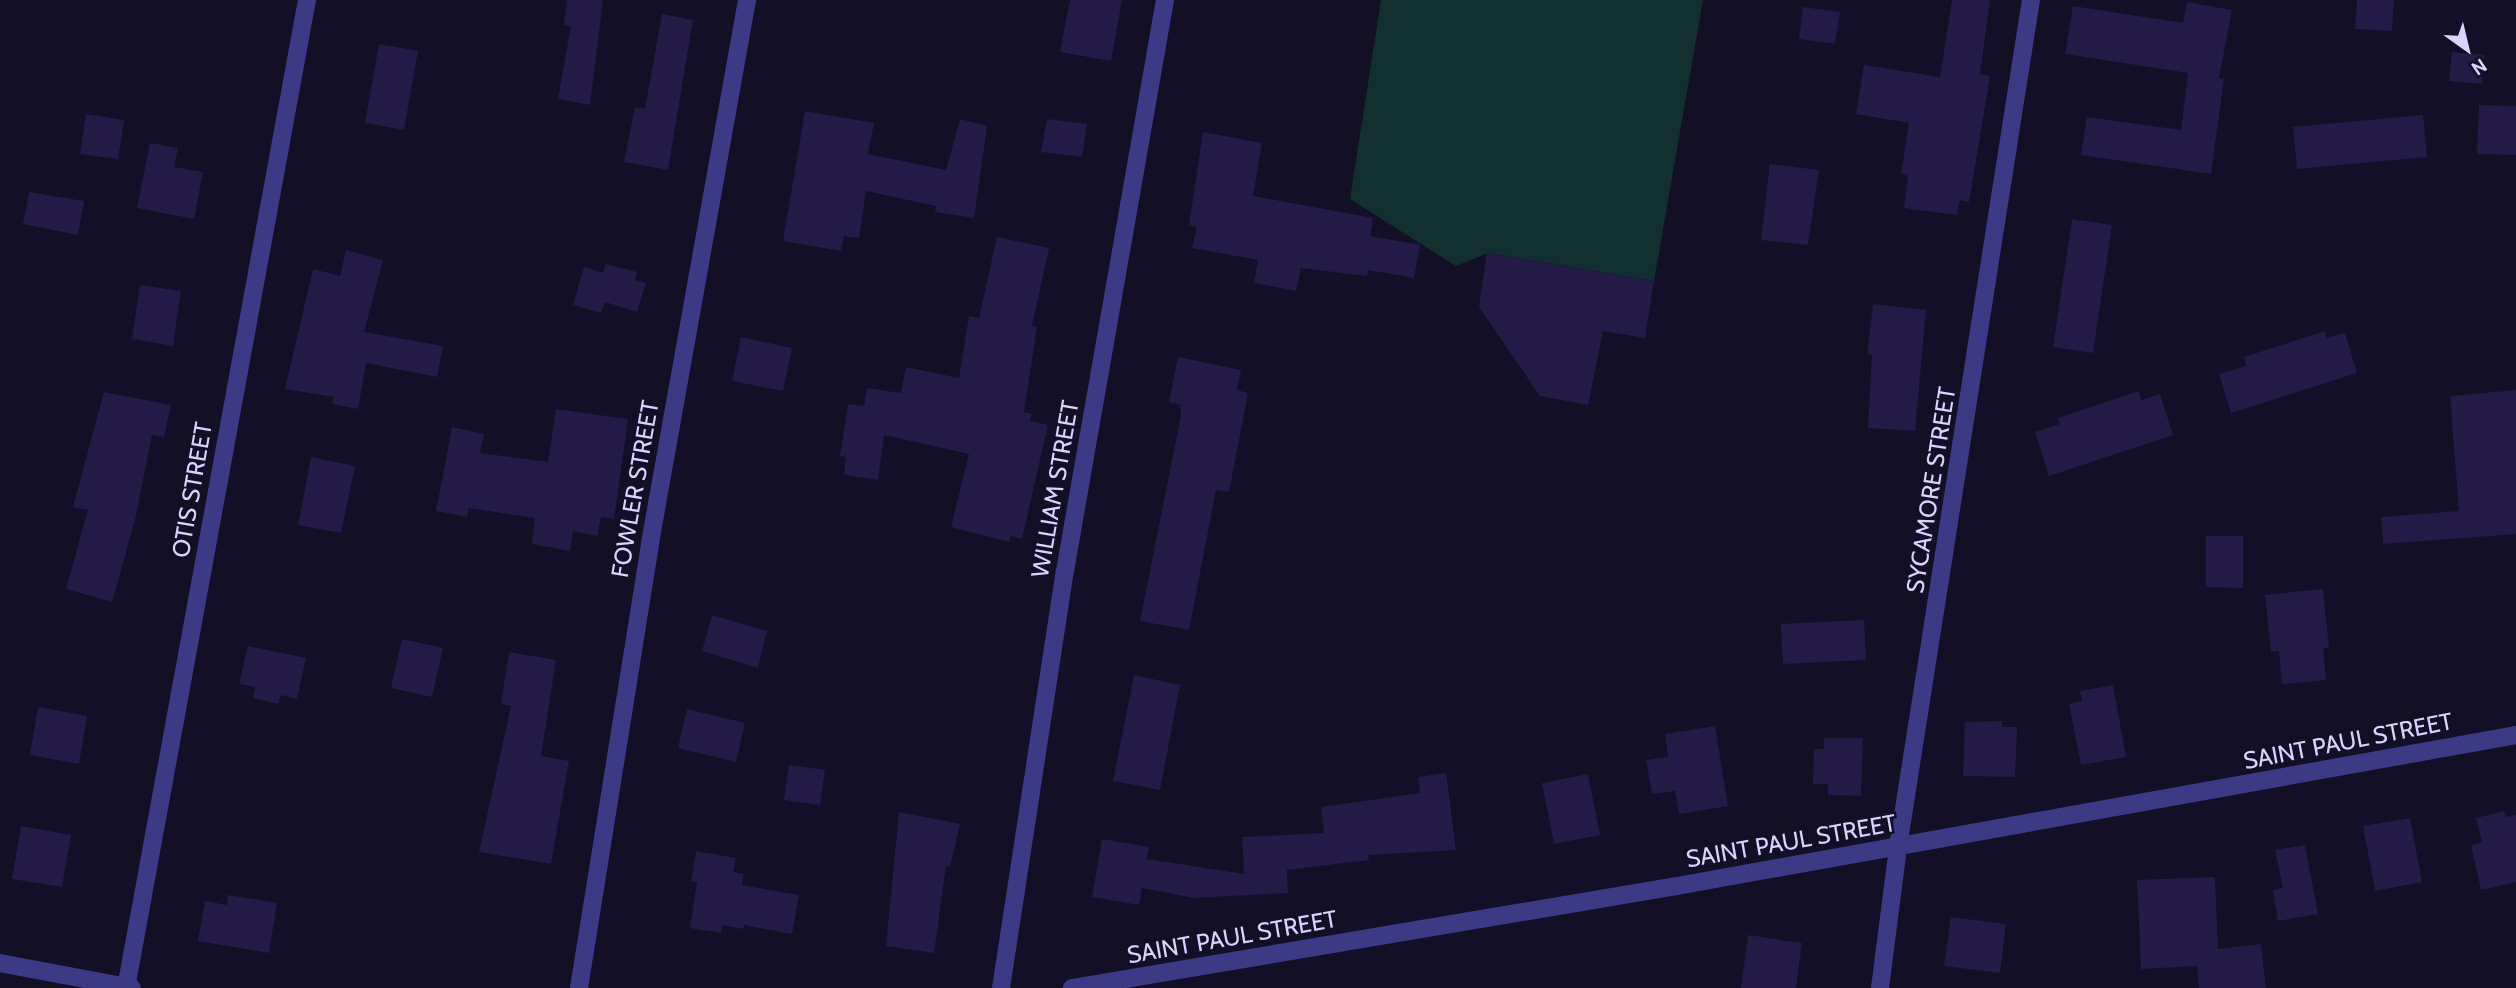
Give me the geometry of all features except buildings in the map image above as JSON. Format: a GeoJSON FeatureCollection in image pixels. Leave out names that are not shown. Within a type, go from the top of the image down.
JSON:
{"type":"FeatureCollection","features":[{"type":"Feature","properties":{"kind":"street","name":"OTIS STREET"},"geometry":{"type":"LineString","coordinates":[[126,988],[307,0]]}},
{"type":"Feature","properties":{"kind":"street","name":"FOWLER STREET"},"geometry":{"type":"LineString","coordinates":[[579,988],[650,543],[747,0]]}},
{"type":"Feature","properties":{"kind":"street","name":"WILLIAM STREET"},"geometry":{"type":"LineString","coordinates":[[1001,988],[1065,571],[1166,0]]}},
{"type":"Feature","properties":{"kind":"street","name":"SYCAMORE STREET"},"geometry":{"type":"LineString","coordinates":[[1880,988],[1898,847],[2031,0]]}},
{"type":"Feature","properties":{"kind":"street","name":"SAINT PAUL STREET"},"geometry":{"type":"LineString","coordinates":[[1072,988],[1898,847],[2516,735]]}},
{"type":"Feature","properties":{"kind":"street"},"geometry":{"type":"LineString","coordinates":[[0,963],[132,988]]}},
{"type":"Feature","properties":{"kind":"green space"},"geometry":{"type":"Polygon","coordinates":[[[1381,0],[1703,0],[1654,281],[1488,253],[1456,266],[1350,199],[1381,0]]]}}]}
